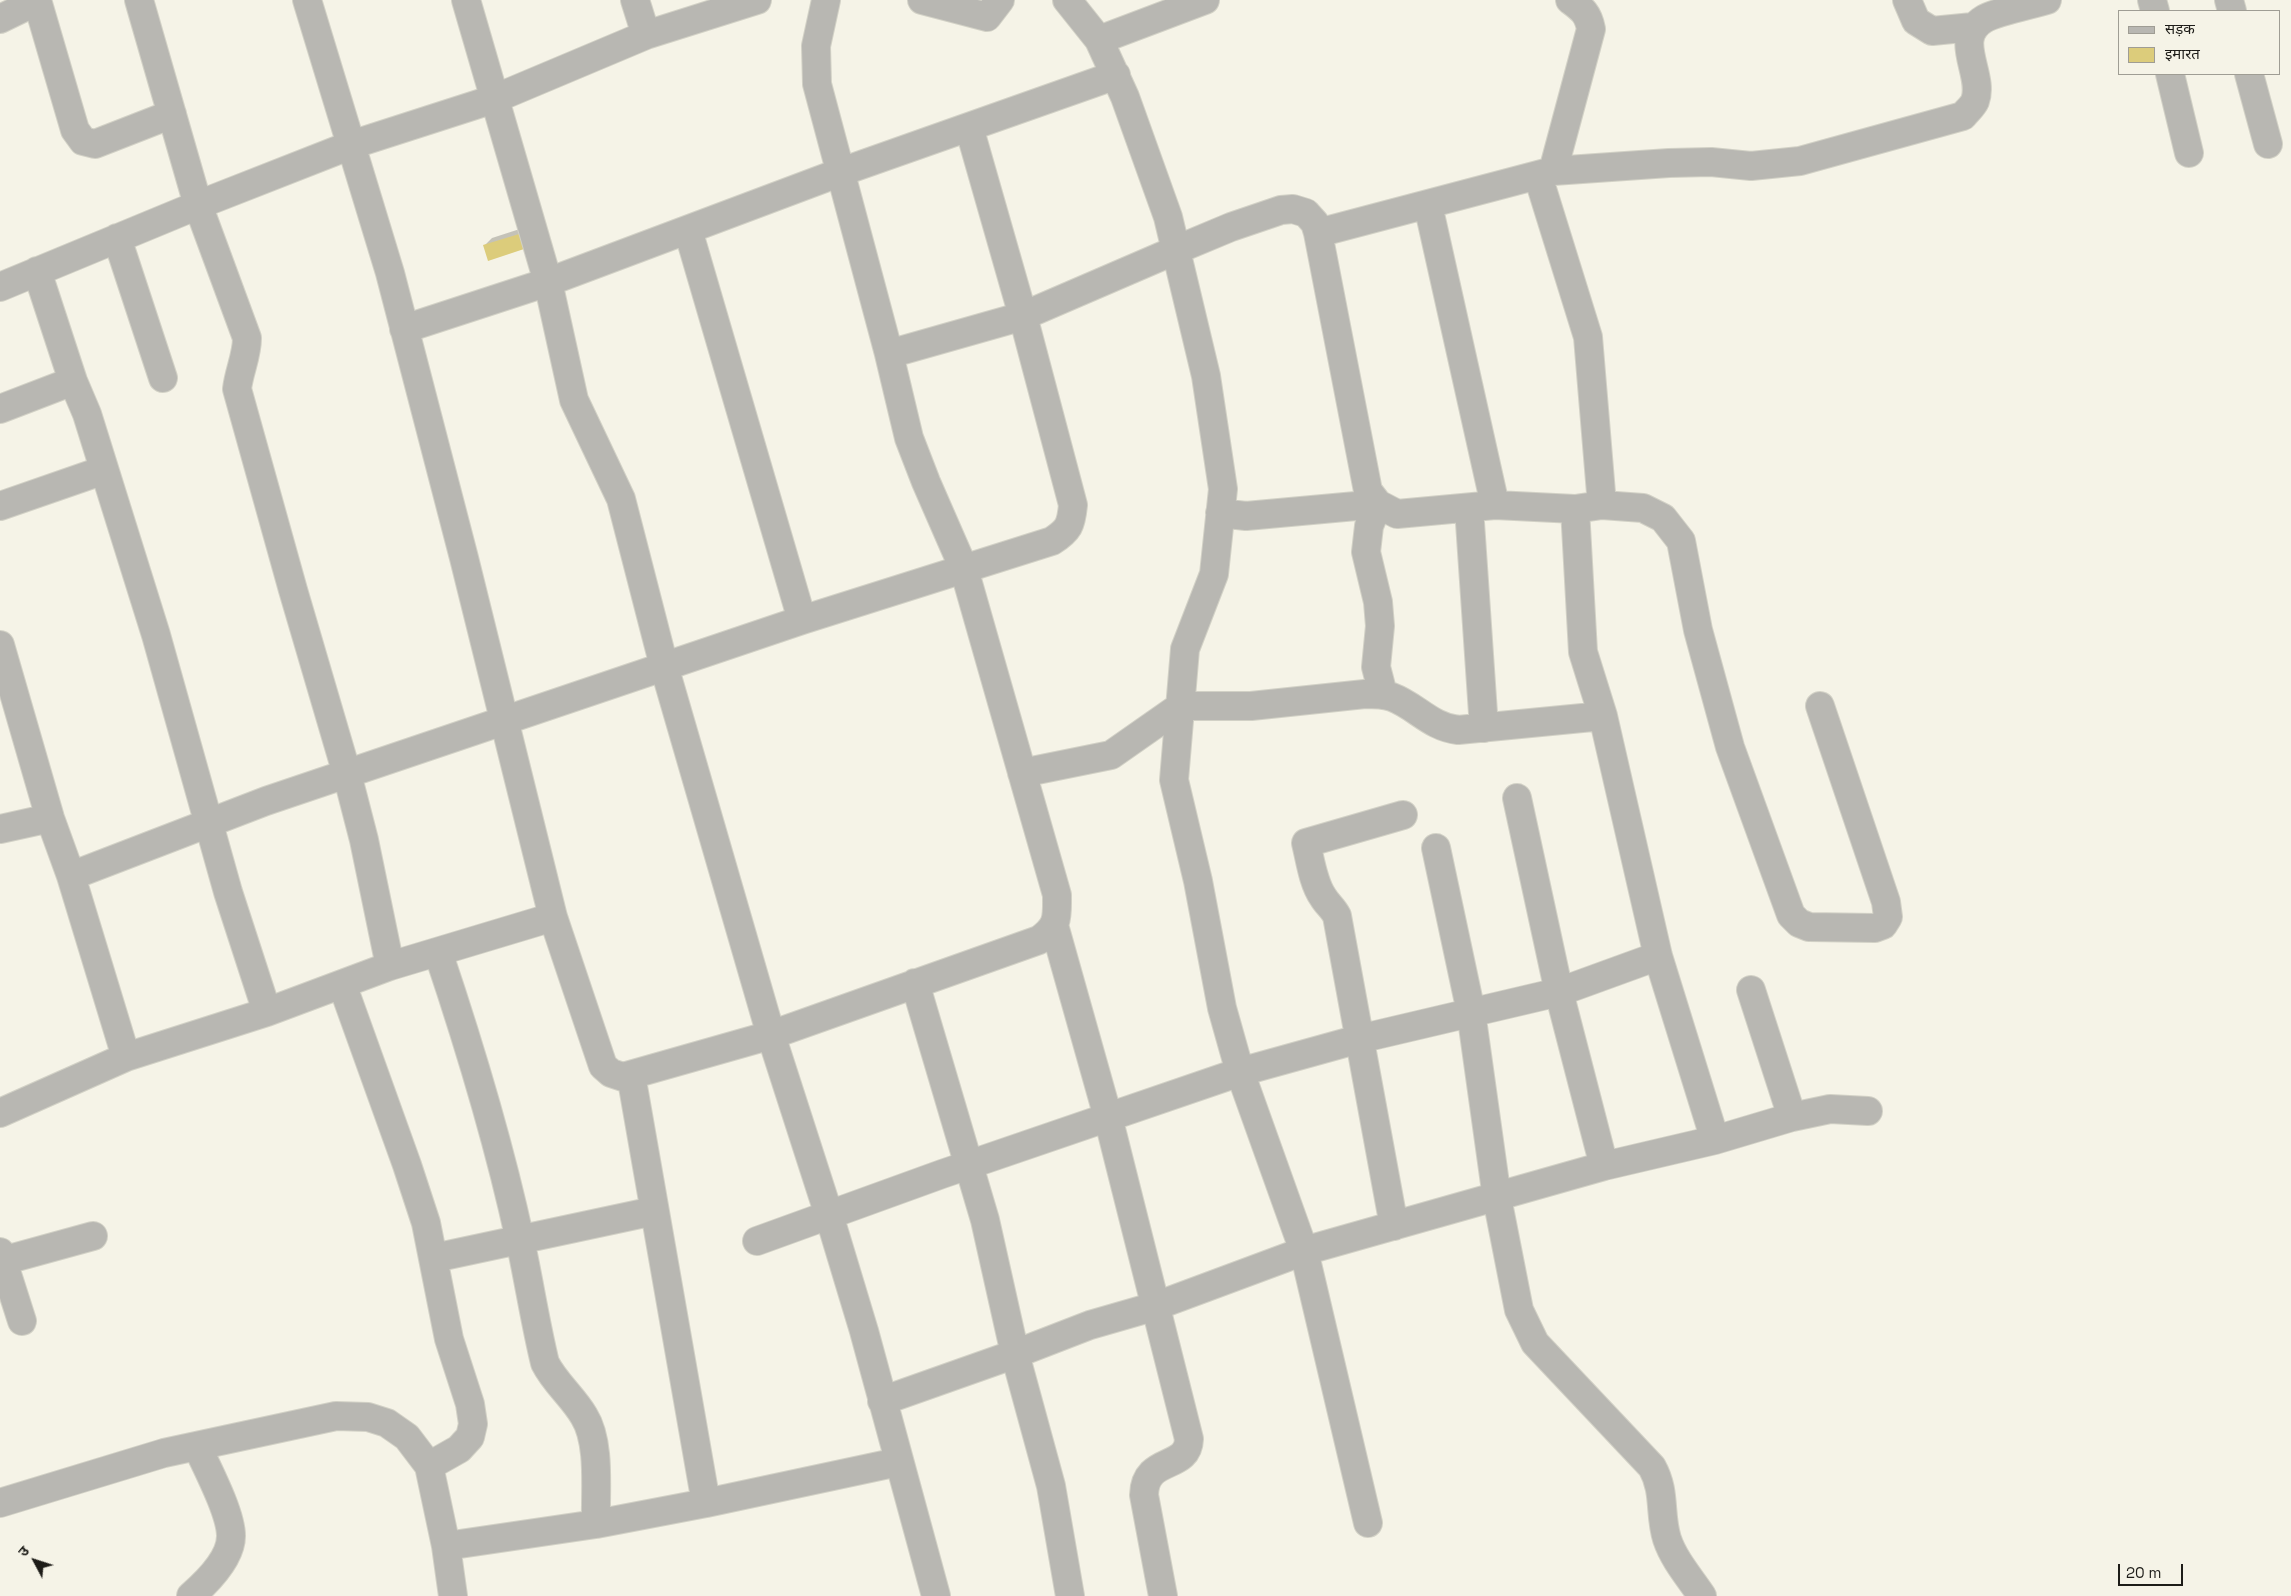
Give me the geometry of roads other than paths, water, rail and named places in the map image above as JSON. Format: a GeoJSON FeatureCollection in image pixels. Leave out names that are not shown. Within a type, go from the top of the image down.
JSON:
{"type":"FeatureCollection","features":[{"type":"Feature","properties":{"kind":"street"},"geometry":{"type":"LineString","coordinates":[[0,19],[37,0],[75,130],[83,141],[95,144],[172,114]]}},
{"type":"Feature","properties":{"kind":"street"},"geometry":{"type":"LineString","coordinates":[[139,0],[198,205],[247,338],[247,351],[238,375],[237,389],[293,590],[348,774],[364,840],[390,966]]}},
{"type":"Feature","properties":{"kind":"street"},"geometry":{"type":"LineString","coordinates":[[307,0],[390,273],[553,917],[603,1066],[611,1073],[623,1077],[770,1035],[1039,940],[1050,932],[1057,919],[1057,895],[964,569],[909,438],[889,354],[817,84],[816,46],[826,0]]}},
{"type":"Feature","properties":{"kind":"street"},"geometry":{"type":"LineString","coordinates":[[466,0],[548,282],[574,400],[621,499],[664,666],[770,1035],[829,1215],[882,1401],[933,1595]]}},
{"type":"Feature","properties":{"kind":"street"},"geometry":{"type":"LineString","coordinates":[[635,0],[646,35]]}},
{"type":"Feature","properties":{"kind":"street"},"geometry":{"type":"LineString","coordinates":[[0,287],[198,205],[351,145],[494,99],[646,35],[757,0]]}},
{"type":"Feature","properties":{"kind":"street"},"geometry":{"type":"LineString","coordinates":[[922,0],[987,17],[1000,0]]}},
{"type":"Feature","properties":{"kind":"street"},"geometry":{"type":"LineString","coordinates":[[1067,0],[1099,40],[1116,75],[1168,217],[1206,376],[1223,489],[1214,574],[1185,649],[1174,780],[1198,881],[1222,1008],[1240,1072],[1304,1251],[1368,1523]]}},
{"type":"Feature","properties":{"kind":"street"},"geometry":{"type":"LineString","coordinates":[[1099,40],[1205,0]]}},
{"type":"Feature","properties":{"kind":"street"},"geometry":{"type":"LineString","coordinates":[[1570,0],[1585,10],[1589,17],[1591,29],[1545,174],[1588,337],[1602,505]]}},
{"type":"Feature","properties":{"kind":"street"},"geometry":{"type":"LineString","coordinates":[[1907,0],[1916,21],[1932,31],[1973,27],[1986,18],[2047,0]]}},
{"type":"Feature","properties":{"kind":"street"},"geometry":{"type":"LineString","coordinates":[[1318,233],[1545,174],[1669,163],[1711,162],[1751,166],[1800,161],[1963,116],[1975,101],[1975,82],[1969,43],[1973,27]]}},
{"type":"Feature","properties":{"kind":"street"},"geometry":{"type":"LineString","coordinates":[[404,329],[548,282],[841,172],[1116,75]]}},
{"type":"Feature","properties":{"kind":"street"},"geometry":{"type":"LineString","coordinates":[[2170,75],[2190,154]]}},
{"type":"Feature","properties":{"kind":"street"},"geometry":{"type":"LineString","coordinates":[[2249,75],[2268,144]]}},
{"type":"Feature","properties":{"kind":"street"},"geometry":{"type":"LineString","coordinates":[[71,876],[209,823],[348,774],[802,620],[1052,541],[1066,532],[1072,520],[1073,505],[1023,316],[969,127]]}},
{"type":"Feature","properties":{"kind":"street"},"geometry":{"type":"LineString","coordinates":[[1428,205],[1482,507],[1484,728]]}},
{"type":"Feature","properties":{"kind":"street"},"geometry":{"type":"LineString","coordinates":[[889,354],[1023,316],[1231,227],[1281,210],[1293,209],[1306,213],[1315,223],[1318,233],[1368,491],[1378,504],[1396,514],[1482,507],[1575,509],[1602,505],[1643,508],[1663,518],[1682,541],[1698,630],[1725,730],[1791,915],[1800,923],[1809,926],[1875,928],[1883,925],[1888,917],[1886,902],[1820,706]]}},
{"type":"Feature","properties":{"kind":"street"},"geometry":{"type":"LineString","coordinates":[[688,230],[802,620]]}},
{"type":"Feature","properties":{"kind":"street"},"geometry":{"type":"LineString","coordinates":[[117,238],[163,378]]}},
{"type":"Feature","properties":{"kind":"street"},"geometry":{"type":"LineString","coordinates":[[37,271],[73,381],[87,414],[156,635],[228,892],[267,1012]]}},
{"type":"Feature","properties":{"kind":"street"},"geometry":{"type":"LineString","coordinates":[[0,409],[73,381]]}},
{"type":"Feature","properties":{"kind":"street"},"geometry":{"type":"LineString","coordinates":[[0,506],[104,470]]}},
{"type":"Feature","properties":{"kind":"street"},"geometry":{"type":"LineString","coordinates":[[1220,513],[1246,516],[1378,504]]}},
{"type":"Feature","properties":{"kind":"street"},"geometry":{"type":"LineString","coordinates":[[1378,504],[1369,526],[1366,552],[1378,602],[1380,626],[1376,666],[1383,694]]}},
{"type":"Feature","properties":{"kind":"street"},"geometry":{"type":"LineString","coordinates":[[1575,509],[1583,652],[1603,716],[1658,956],[1715,1140]]}},
{"type":"Feature","properties":{"kind":"street"},"geometry":{"type":"LineString","coordinates":[[0,645],[50,818],[71,876],[126,1057]]}},
{"type":"Feature","properties":{"kind":"street"},"geometry":{"type":"LineString","coordinates":[[1022,773],[1110,755],[1181,706],[1251,706],[1365,694],[1383,694],[1404,703],[1432,723],[1446,729],[1458,730],[1603,716]]}},
{"type":"Feature","properties":{"kind":"street"},"geometry":{"type":"LineString","coordinates":[[1517,798],[1558,992],[1604,1166]]}},
{"type":"Feature","properties":{"kind":"street"},"geometry":{"type":"LineString","coordinates":[[1394,1226],[1337,916],[1318,887],[1306,843],[1403,815]]}},
{"type":"Feature","properties":{"kind":"street"},"geometry":{"type":"LineString","coordinates":[[0,829],[50,818]]}},
{"type":"Feature","properties":{"kind":"street"},"geometry":{"type":"LineString","coordinates":[[1436,848],[1470,1012],[1497,1198],[1514,1292],[1526,1328],[1535,1343],[1652,1467],[1659,1479],[1661,1488],[1667,1538],[1674,1554],[1702,1596]]}},
{"type":"Feature","properties":{"kind":"street"},"geometry":{"type":"LineString","coordinates":[[0,1114],[126,1057],[267,1012],[390,966],[553,917]]}},
{"type":"Feature","properties":{"kind":"street"},"geometry":{"type":"LineString","coordinates":[[1054,926],[1108,1117],[1189,1439],[1189,1447],[1184,1455],[1152,1471],[1144,1484],[1144,1495],[1163,1596]]}},
{"type":"Feature","properties":{"kind":"street"},"geometry":{"type":"LineString","coordinates":[[438,952],[467,1038],[520,1240],[545,1363],[591,1428],[594,1443],[596,1524]]}},
{"type":"Feature","properties":{"kind":"street"},"geometry":{"type":"LineString","coordinates":[[757,1241],[1240,1072],[1359,1039],[1558,992],[1658,956]]}},
{"type":"Feature","properties":{"kind":"street"},"geometry":{"type":"LineString","coordinates":[[915,983],[985,1220],[1015,1354],[1050,1486],[1070,1596]]}},
{"type":"Feature","properties":{"kind":"street"},"geometry":{"type":"LineString","coordinates":[[342,984],[426,1223],[449,1339],[470,1404],[473,1424],[470,1438],[459,1449],[429,1466]]}},
{"type":"Feature","properties":{"kind":"street"},"geometry":{"type":"LineString","coordinates":[[1751,990],[1792,1118]]}},
{"type":"Feature","properties":{"kind":"street"},"geometry":{"type":"LineString","coordinates":[[631,1074],[706,1503]]}},
{"type":"Feature","properties":{"kind":"street"},"geometry":{"type":"LineString","coordinates":[[882,1401],[1090,1325],[1156,1306],[1304,1251],[1497,1198],[1604,1166],[1715,1140],[1792,1118],[1830,1109],[1868,1111]]}},
{"type":"Feature","properties":{"kind":"street"},"geometry":{"type":"LineString","coordinates":[[434,1258],[654,1211]]}},
{"type":"Feature","properties":{"kind":"street"},"geometry":{"type":"LineString","coordinates":[[22,1321],[1,1257],[93,1236]]}},
{"type":"Feature","properties":{"kind":"street"},"geometry":{"type":"LineString","coordinates":[[0,1503],[164,1452],[336,1416],[368,1417],[387,1423],[407,1437],[429,1466],[446,1546],[453,1596]]}},
{"type":"Feature","properties":{"kind":"street"},"geometry":{"type":"LineString","coordinates":[[191,1596],[204,1585],[227,1554],[231,1538],[230,1522],[197,1446]]}},
{"type":"Feature","properties":{"kind":"street"},"geometry":{"type":"LineString","coordinates":[[446,1546],[596,1524],[706,1503],[898,1462]]}}]}
